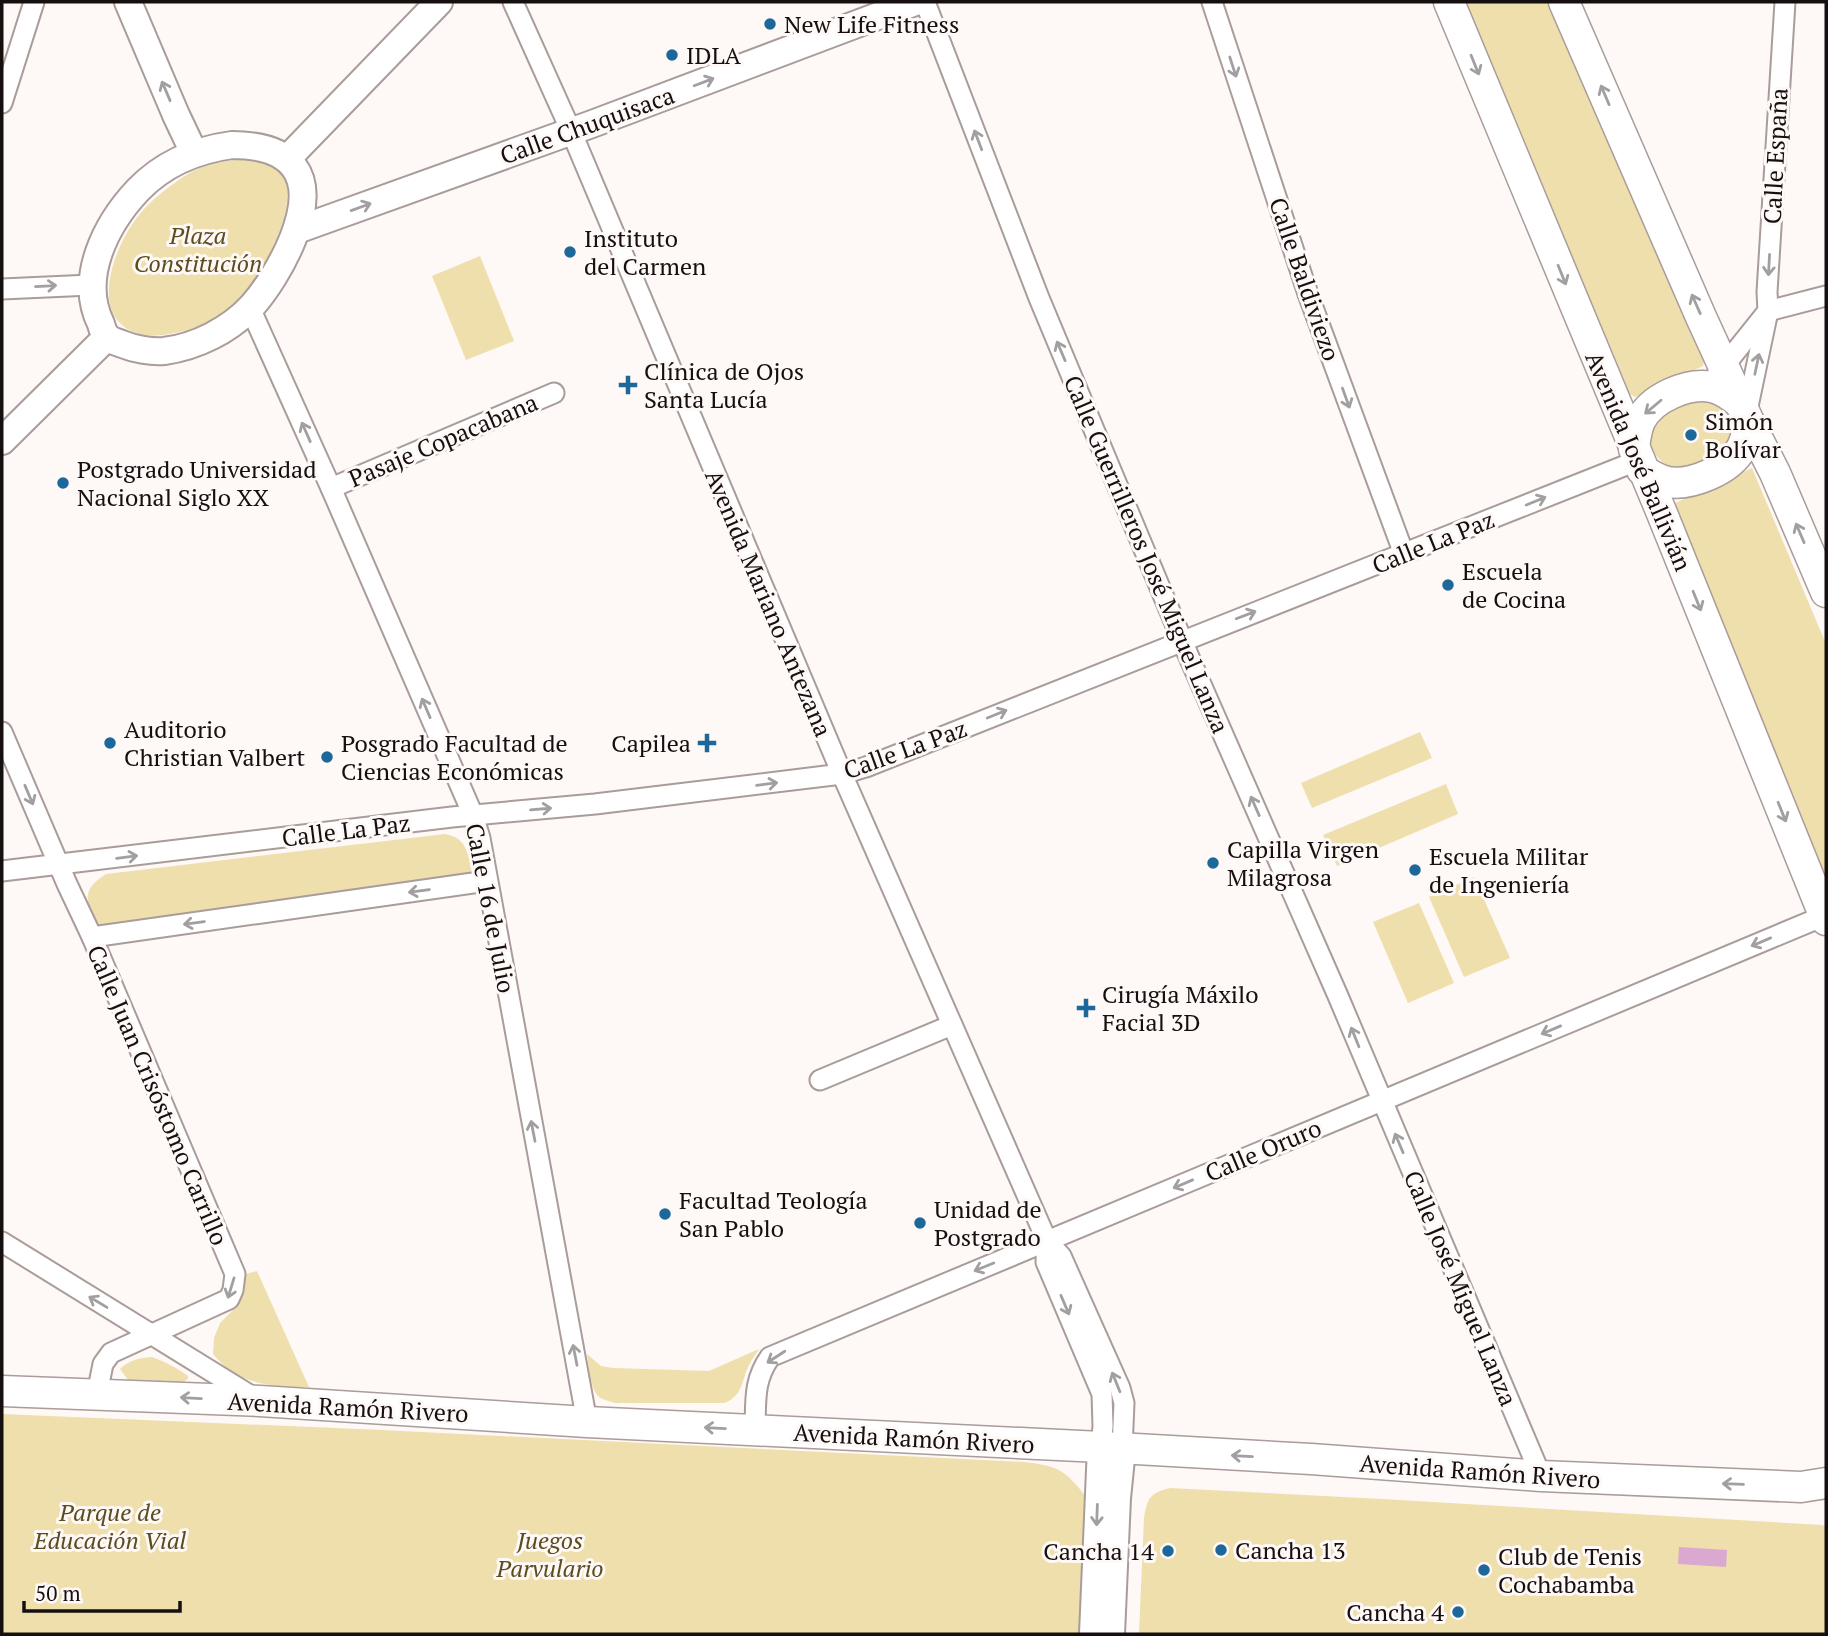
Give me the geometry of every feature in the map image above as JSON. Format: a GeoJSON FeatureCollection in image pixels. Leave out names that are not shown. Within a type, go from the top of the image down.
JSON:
{"type":"FeatureCollection","features":[{"type":"Feature","properties":{"kind":"main road"},"geometry":{"type":"LineString","coordinates":[[128,2],[194,153]]}},
{"type":"Feature","properties":{"kind":"main road"},"geometry":{"type":"LineString","coordinates":[[287,159],[439,2]]}},
{"type":"Feature","properties":{"kind":"main road","name":"Calle Chuquisaca"},"geometry":{"type":"LineString","coordinates":[[296,230],[571,131],[915,2]]}},
{"type":"Feature","properties":{"kind":"main road","name":"Avenida José Ballivián"},"geometry":{"type":"LineString","coordinates":[[1449,2],[1826,917]]}},
{"type":"Feature","properties":{"kind":"main road"},"geometry":{"type":"LineString","coordinates":[[1564,2],[1745,415],[1775,473],[1826,592]]}},
{"type":"Feature","properties":{"kind":"main road"},"geometry":{"type":"LineString","coordinates":[[232,145],[253,145],[271,150],[287,159],[300,179],[301,209],[296,230],[281,264],[250,308],[225,328],[196,344],[162,351],[130,348],[107,337],[96,315],[91,285],[105,238],[139,189],[155,175],[194,153],[232,145]]}},
{"type":"Feature","properties":{"kind":"main road"},"geometry":{"type":"LineString","coordinates":[[2,442],[107,337]]}},
{"type":"Feature","properties":{"kind":"main road"},"geometry":{"type":"LineString","coordinates":[[1695,386],[1712,387],[1732,396],[1745,415],[1746,438],[1740,452],[1729,464],[1708,475],[1670,482],[1656,478],[1639,460],[1636,433],[1641,419],[1651,406],[1672,394],[1695,386]]}},
{"type":"Feature","properties":{"kind":"main road","name":"Avenida Ramón Rivero"},"geometry":{"type":"LineString","coordinates":[[2,1391],[260,1401],[587,1422],[1311,1459],[1541,1476],[1818,1488]]}},
{"type":"Feature","properties":{"kind":"main road","name":"Avenida Mariano Antezana"},"geometry":{"type":"LineString","coordinates":[[1093,1634],[1112,1448]]}},
{"type":"Feature","properties":{"kind":"main road","name":"Avenida Mariano Antezana"},"geometry":{"type":"LineString","coordinates":[[1111,1634],[1117,1498],[1112,1448]]}},
{"type":"Feature","properties":{"kind":"street"},"geometry":{"type":"LineString","coordinates":[[2,103],[34,2]]}},
{"type":"Feature","properties":{"kind":"street","name":"Avenida Mariano Antezana"},"geometry":{"type":"LineString","coordinates":[[513,2],[571,131],[842,774],[1047,1241],[1046,1262],[1102,1394],[1103,1426],[1112,1448]]}},
{"type":"Feature","properties":{"kind":"street","name":"Calle Guerrilleros José Miguel Lanza"},"geometry":{"type":"LineString","coordinates":[[925,2],[1039,299],[1182,640],[1381,1100]]}},
{"type":"Feature","properties":{"kind":"street","name":"Calle Baldiviezo"},"geometry":{"type":"LineString","coordinates":[[1212,2],[1308,295],[1404,554]]}},
{"type":"Feature","properties":{"kind":"street","name":"Calle España"},"geometry":{"type":"LineString","coordinates":[[1768,311],[1785,2]]}},
{"type":"Feature","properties":{"kind":"street"},"geometry":{"type":"LineString","coordinates":[[2,289],[91,285]]}},
{"type":"Feature","properties":{"kind":"street"},"geometry":{"type":"LineString","coordinates":[[1695,386],[1724,366],[1768,311],[1826,296]]}},
{"type":"Feature","properties":{"kind":"street","name":"Calle 16 de Julio"},"geometry":{"type":"LineString","coordinates":[[250,308],[473,815],[480,838],[587,1422]]}},
{"type":"Feature","properties":{"kind":"street"},"geometry":{"type":"LineString","coordinates":[[1745,415],[1768,311]]}},
{"type":"Feature","properties":{"kind":"street","name":"Pasaje Copacabana"},"geometry":{"type":"LineString","coordinates":[[331,488],[554,393]]}},
{"type":"Feature","properties":{"kind":"street","name":"Calle La Paz"},"geometry":{"type":"LineString","coordinates":[[2,871],[842,774],[1639,460]]}},
{"type":"Feature","properties":{"kind":"street","name":"Calle Juan Crisóstomo Carrillo"},"geometry":{"type":"LineString","coordinates":[[2,732],[235,1274],[229,1299],[111,1353],[103,1364],[97,1394]]}},
{"type":"Feature","properties":{"kind":"street"},"geometry":{"type":"LineString","coordinates":[[92,937],[487,881]]}},
{"type":"Feature","properties":{"kind":"street","name":"Calle Oruro"},"geometry":{"type":"LineString","coordinates":[[755,1430],[757,1384],[770,1357],[1381,1100],[1826,917]]}},
{"type":"Feature","properties":{"kind":"street"},"geometry":{"type":"LineString","coordinates":[[820,1080],[952,1025]]}},
{"type":"Feature","properties":{"kind":"street","name":"Calle José Miguel Lanza"},"geometry":{"type":"LineString","coordinates":[[1381,1100],[1541,1476]]}},
{"type":"Feature","properties":{"kind":"street"},"geometry":{"type":"LineString","coordinates":[[2,1242],[260,1401]]}},
{"type":"Feature","properties":{"kind":"green space"},"geometry":{"type":"Polygon","coordinates":[[[1466,2],[1549,2],[1704,362],[1703,366],[1635,397],[1630,394],[1466,2]]]}},
{"type":"Feature","properties":{"kind":"green space","name":"Plaza Constitución"},"geometry":{"type":"Polygon","coordinates":[[[249,159],[267,164],[282,175],[287,185],[287,197],[276,240],[246,291],[217,317],[180,332],[148,335],[121,325],[112,312],[110,279],[121,243],[139,215],[160,194],[198,169],[215,163],[249,159]]]}},
{"type":"Feature","properties":{"kind":"green space"},"geometry":{"type":"Polygon","coordinates":[[[480,256],[514,341],[466,360],[432,276],[480,256]]]}},
{"type":"Feature","properties":{"kind":"green space"},"geometry":{"type":"Polygon","coordinates":[[[1698,401],[1714,403],[1722,410],[1728,426],[1726,447],[1717,455],[1689,467],[1677,468],[1663,463],[1651,445],[1655,423],[1675,409],[1698,401]]]}},
{"type":"Feature","properties":{"kind":"green space"},"geometry":{"type":"Polygon","coordinates":[[[1752,468],[1826,644],[1826,877],[1673,504],[1752,468]]]}},
{"type":"Feature","properties":{"kind":"green space"},"geometry":{"type":"Polygon","coordinates":[[[1420,732],[1432,758],[1312,808],[1301,783],[1420,732]]]}},
{"type":"Feature","properties":{"kind":"green space"},"geometry":{"type":"Polygon","coordinates":[[[1446,784],[1458,814],[1337,866],[1323,835],[1446,784]]]}},
{"type":"Feature","properties":{"kind":"green space"},"geometry":{"type":"Polygon","coordinates":[[[445,834],[453,836],[463,844],[473,877],[98,929],[89,905],[92,886],[106,874],[445,834]]]}},
{"type":"Feature","properties":{"kind":"green space"},"geometry":{"type":"Polygon","coordinates":[[[1474,877],[1510,958],[1464,977],[1429,897],[1474,877]]]}},
{"type":"Feature","properties":{"kind":"green space"},"geometry":{"type":"Polygon","coordinates":[[[1419,903],[1454,983],[1408,1003],[1373,922],[1419,903]]]}},
{"type":"Feature","properties":{"kind":"green space"},"geometry":{"type":"Polygon","coordinates":[[[257,1271],[309,1387],[256,1382],[233,1372],[213,1354],[214,1338],[220,1323],[236,1307],[244,1293],[246,1274],[257,1271]]]}},
{"type":"Feature","properties":{"kind":"green space"},"geometry":{"type":"Polygon","coordinates":[[[759,1349],[736,1396],[725,1403],[615,1403],[598,1396],[590,1376],[587,1354],[601,1366],[613,1368],[709,1371],[759,1349]]]}},
{"type":"Feature","properties":{"kind":"green space"},"geometry":{"type":"Polygon","coordinates":[[[152,1357],[180,1370],[188,1379],[183,1382],[128,1380],[120,1369],[135,1360],[152,1357]]]}},
{"type":"Feature","properties":{"kind":"green space","name":"Parque de Educación Vial"},"geometry":{"type":"Polygon","coordinates":[[[2,1414],[382,1430],[1046,1465],[1067,1475],[1087,1498],[1083,1634],[2,1634],[2,1414]]]}},
{"type":"Feature","properties":{"kind":"green space","name":"Club de Tenis Cochabamba"},"geometry":{"type":"Polygon","coordinates":[[[1170,1488],[1822,1525],[1826,1527],[1826,1634],[1139,1634],[1145,1511],[1154,1494],[1170,1488]]]}},
{"type":"Feature","properties":{"kind":"shaded area"},"geometry":{"type":"Polygon","coordinates":[[[1679,1547],[1727,1550],[1726,1567],[1678,1564],[1679,1547]]]}},
{"type":"Feature","properties":{"kind":"place","name":"New Life Fitness"},"geometry":{"type":"Point","coordinates":[770,24]}},
{"type":"Feature","properties":{"kind":"place","name":"IDLA"},"geometry":{"type":"Point","coordinates":[672,55]}},
{"type":"Feature","properties":{"kind":"place","name":"Instituto del Carmen"},"geometry":{"type":"Point","coordinates":[570,252]}},
{"type":"Feature","properties":{"kind":"place","name":"Clínica de Ojos Santa Lucía"},"geometry":{"type":"Point","coordinates":[628,385]}},
{"type":"Feature","properties":{"kind":"place","name":"Simón Bolívar"},"geometry":{"type":"Point","coordinates":[1691,435]}},
{"type":"Feature","properties":{"kind":"place","name":"Postgrado Universidad Nacional Siglo XX"},"geometry":{"type":"Point","coordinates":[63,483]}},
{"type":"Feature","properties":{"kind":"place","name":"Escuela de Cocina"},"geometry":{"type":"Point","coordinates":[1448,585]}},
{"type":"Feature","properties":{"kind":"place","name":"Auditorio Christian Valbert"},"geometry":{"type":"Point","coordinates":[110,743]}},
{"type":"Feature","properties":{"kind":"place","name":"Capilea"},"geometry":{"type":"Point","coordinates":[707,743]}},
{"type":"Feature","properties":{"kind":"place","name":"Posgrado Facultad de Ciencias Económicas"},"geometry":{"type":"Point","coordinates":[327,757]}},
{"type":"Feature","properties":{"kind":"place","name":"Capilla Virgen Milagrosa"},"geometry":{"type":"Point","coordinates":[1213,863]}},
{"type":"Feature","properties":{"kind":"place","name":"Escuela Militar de Ingeniería"},"geometry":{"type":"Point","coordinates":[1415,870]}},
{"type":"Feature","properties":{"kind":"place","name":"Cirugía Máxilo Facial 3D"},"geometry":{"type":"Point","coordinates":[1086,1008]}},
{"type":"Feature","properties":{"kind":"place","name":"Facultad Teología San Pablo"},"geometry":{"type":"Point","coordinates":[665,1214]}},
{"type":"Feature","properties":{"kind":"place","name":"Unidad de Postgrado"},"geometry":{"type":"Point","coordinates":[920,1223]}},
{"type":"Feature","properties":{"kind":"place","name":"Cancha 13"},"geometry":{"type":"Point","coordinates":[1221,1550]}},
{"type":"Feature","properties":{"kind":"place","name":"Cancha 14"},"geometry":{"type":"Point","coordinates":[1168,1551]}},
{"type":"Feature","properties":{"kind":"place","name":"Club de Tenis Cochabamba"},"geometry":{"type":"Point","coordinates":[1484,1570]}},
{"type":"Feature","properties":{"kind":"place","name":"Cancha 4"},"geometry":{"type":"Point","coordinates":[1458,1612]}},
{"type":"Feature","properties":{"kind":"park label","name":"Juegos Parvulario"},"geometry":{"type":"Point","coordinates":[550,1554]}}]}
